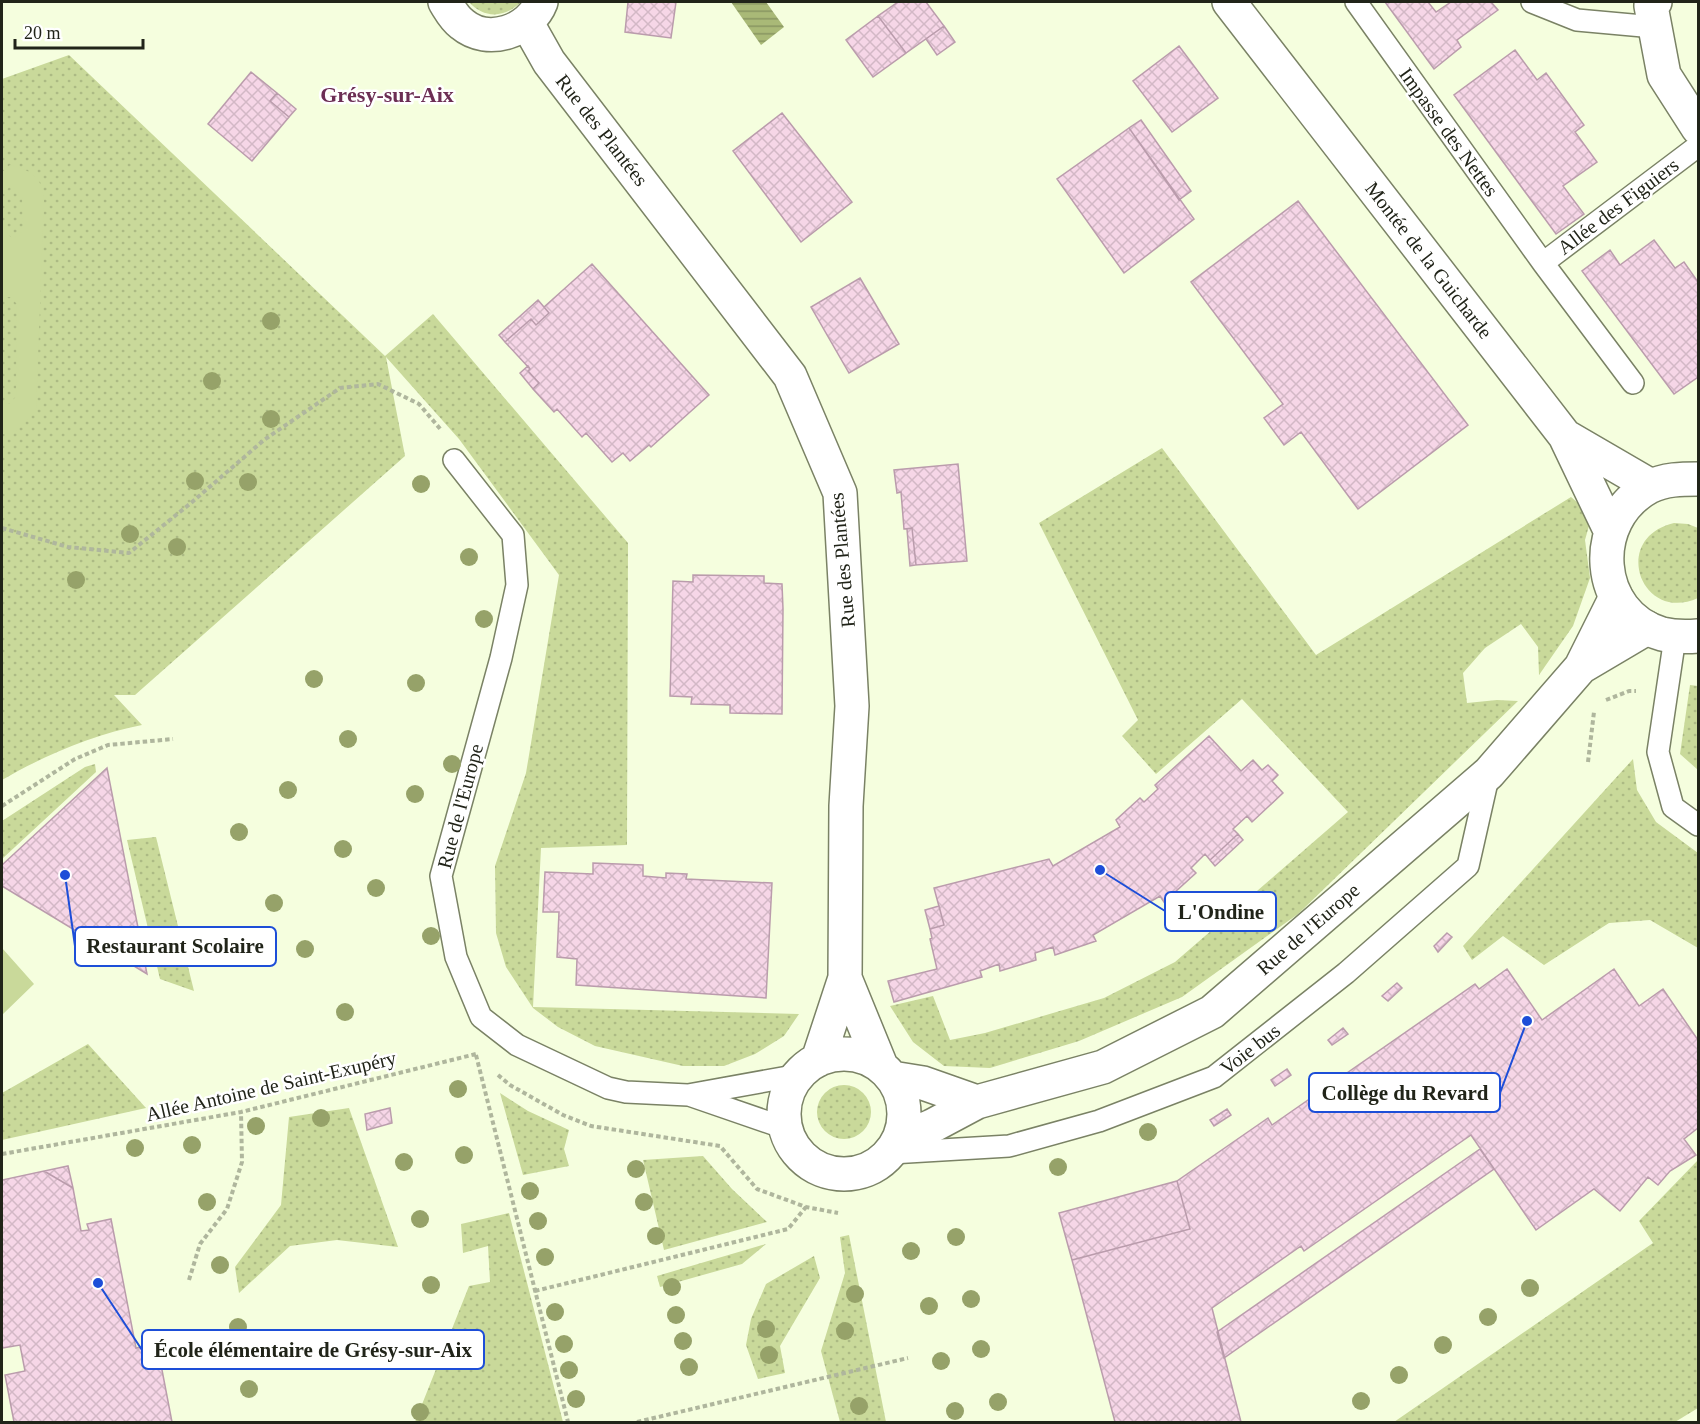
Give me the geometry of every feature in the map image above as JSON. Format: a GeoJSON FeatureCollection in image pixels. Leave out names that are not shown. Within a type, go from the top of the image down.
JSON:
{"type":"FeatureCollection","features":[{"type":"Feature","properties":{"kind":"street","name":"Rue des Plantées"},"geometry":{"type":"LineString","coordinates":[[445,2],[452,14],[464,26],[479,33],[496,35],[512,31],[534,12],[549,62],[790,376],[840,493],[852,706],[846,806],[845,978],[808,1067]]}},
{"type":"Feature","properties":{"kind":"street","name":"Montée de la Guicharde"},"geometry":{"type":"LineString","coordinates":[[1229,2],[1565,435],[1610,530]]}},
{"type":"Feature","properties":{"kind":"street"},"geometry":{"type":"LineString","coordinates":[[1655,14],[1664,75],[1698,129]]}},
{"type":"Feature","properties":{"kind":"street"},"geometry":{"type":"LineString","coordinates":[[1565,435],[1651,486]]}},
{"type":"Feature","properties":{"kind":"street"},"geometry":{"type":"LineString","coordinates":[[1674,634],[1630,615],[1616,597],[1608,575],[1606,553],[1610,530],[1620,513],[1634,497],[1651,486],[1672,479],[1698,479]]}},
{"type":"Feature","properties":{"kind":"street","name":"Rue de l'Europe"},"geometry":{"type":"LineString","coordinates":[[895,1146],[977,1102],[1103,1067],[1212,1012],[1489,774],[1581,667],[1616,597]]}},
{"type":"Feature","properties":{"kind":"street","name":"Rue de l'Europe"},"geometry":{"type":"LineString","coordinates":[[1581,667],[1674,634]]}},
{"type":"Feature","properties":{"kind":"street","name":"Rue des Plantées"},"geometry":{"type":"LineString","coordinates":[[845,978],[887,1072]]}},
{"type":"Feature","properties":{"kind":"street"},"geometry":{"type":"LineString","coordinates":[[887,1072],[901,1092],[905,1109],[904,1124],[895,1146],[879,1164],[865,1171],[834,1174],[817,1168],[803,1158],[792,1145],[785,1128],[784,1109],[788,1091],[808,1067],[833,1055],[848,1054],[866,1058],[887,1072],[977,1102]]}},
{"type":"Feature","properties":{"kind":"lane","name":"Impasse des Nettes"},"geometry":{"type":"LineString","coordinates":[[1356,2],[1543,263]]}},
{"type":"Feature","properties":{"kind":"lane"},"geometry":{"type":"LineString","coordinates":[[1532,2],[1577,20],[1655,14]]}},
{"type":"Feature","properties":{"kind":"lane","name":"Allée des Figuiers"},"geometry":{"type":"LineString","coordinates":[[1633,383],[1543,263],[1698,146]]}},
{"type":"Feature","properties":{"kind":"lane","name":"Rue de l'Europe"},"geometry":{"type":"LineString","coordinates":[[454,460],[513,536],[517,585],[501,658],[441,876],[456,957],[481,1017],[517,1045],[608,1088],[626,1092],[688,1095],[808,1067]]}},
{"type":"Feature","properties":{"kind":"lane"},"geometry":{"type":"LineString","coordinates":[[1674,634],[1658,752],[1672,807],[1698,825]]}},
{"type":"Feature","properties":{"kind":"lane","name":"Voie bus"},"geometry":{"type":"LineString","coordinates":[[895,1146],[1009,1146],[1099,1121],[1214,1077],[1346,973],[1468,866],[1489,774]]}},
{"type":"Feature","properties":{"kind":"lane","name":"Rue de l'Europe"},"geometry":{"type":"LineString","coordinates":[[688,1095],[785,1128]]}},
{"type":"Feature","properties":{"kind":"path"},"geometry":{"type":"LineString","coordinates":[[2,528],[68,547],[129,553],[264,440],[340,388],[378,384],[419,404],[442,430],[454,460]]}},
{"type":"Feature","properties":{"kind":"path"},"geometry":{"type":"LineString","coordinates":[[1604,701],[1629,691],[1666,691]]}},
{"type":"Feature","properties":{"kind":"path"},"geometry":{"type":"LineString","coordinates":[[1588,762],[1595,705]]}},
{"type":"Feature","properties":{"kind":"path"},"geometry":{"type":"LineString","coordinates":[[2,806],[75,759],[108,745],[173,739]]}},
{"type":"Feature","properties":{"kind":"path"},"geometry":{"type":"LineString","coordinates":[[476,1054],[484,1062]]}},
{"type":"Feature","properties":{"kind":"path"},"geometry":{"type":"LineString","coordinates":[[476,1054],[568,1422]]}},
{"type":"Feature","properties":{"kind":"path","name":"Allée Antoine de Saint-Exupéry"},"geometry":{"type":"LineString","coordinates":[[2,1154],[242,1112],[476,1054]]}},
{"type":"Feature","properties":{"kind":"path"},"geometry":{"type":"LineString","coordinates":[[493,1070],[510,1085],[564,1115],[591,1126],[720,1146],[757,1189],[806,1207],[838,1213]]}},
{"type":"Feature","properties":{"kind":"path"},"geometry":{"type":"LineString","coordinates":[[189,1280],[200,1244],[227,1209],[233,1191],[242,1162],[242,1112]]}},
{"type":"Feature","properties":{"kind":"path"},"geometry":{"type":"LineString","coordinates":[[535,1292],[788,1229],[806,1207]]}},
{"type":"Feature","properties":{"kind":"path"},"geometry":{"type":"LineString","coordinates":[[637,1422],[908,1358]]}},
{"type":"Feature","properties":{"kind":"shaded area"},"geometry":{"type":"Polygon","coordinates":[[[469,2],[521,2],[501,14],[488,14],[475,8],[469,2]]]}},
{"type":"Feature","properties":{"kind":"shaded area"},"geometry":{"type":"Polygon","coordinates":[[[731,2],[766,2],[784,27],[761,45],[731,2]]]}},
{"type":"Feature","properties":{"kind":"shaded area"},"geometry":{"type":"Polygon","coordinates":[[[69,55],[385,356],[433,314],[628,543],[627,845],[541,848],[533,1007],[799,1014],[784,1036],[755,1054],[724,1066],[683,1066],[595,1046],[558,1027],[533,1008],[506,967],[496,933],[495,866],[526,773],[559,575],[459,439],[386,357],[405,456],[135,695],[114,695],[142,725],[106,734],[70,747],[2,780],[2,79],[69,55]]]}},
{"type":"Feature","properties":{"kind":"shaded area"},"geometry":{"type":"Polygon","coordinates":[[[10,165],[35,176],[41,185],[44,201],[36,409],[26,422],[7,434],[2,434],[2,403],[10,404],[16,396],[17,304],[10,297],[2,297],[2,214],[8,234],[12,238],[19,236],[23,229],[22,195],[11,186],[2,196],[2,172],[10,165]]]}},
{"type":"Feature","properties":{"kind":"shaded area"},"geometry":{"type":"Polygon","coordinates":[[[1162,448],[1316,655],[1571,497],[1592,515],[1585,540],[1590,578],[1573,626],[1539,675],[1538,647],[1521,624],[1485,648],[1463,673],[1467,703],[1497,700],[1518,701],[1298,914],[1182,997],[1079,1041],[990,1068],[944,1066],[913,1042],[890,1006],[933,996],[950,1040],[985,1033],[1104,998],[1175,962],[1348,812],[1242,699],[1156,774],[1122,736],[1138,720],[1039,523],[1162,448]]]}},
{"type":"Feature","properties":{"kind":"shaded area"},"geometry":{"type":"Polygon","coordinates":[[[1674,523],[1688,524],[1698,528],[1698,598],[1678,603],[1661,599],[1648,590],[1641,576],[1638,560],[1643,545],[1654,532],[1674,523]]]}},
{"type":"Feature","properties":{"kind":"shaded area"},"geometry":{"type":"Polygon","coordinates":[[[1690,685],[1698,686],[1698,770],[1680,754],[1690,685]]]}},
{"type":"Feature","properties":{"kind":"shaded area"},"geometry":{"type":"Polygon","coordinates":[[[1633,759],[1637,790],[1656,822],[1698,853],[1698,948],[1650,920],[1609,923],[1544,965],[1503,936],[1472,960],[1463,946],[1633,759]]]}},
{"type":"Feature","properties":{"kind":"shaded area"},"geometry":{"type":"Polygon","coordinates":[[[95,764],[96,772],[2,859],[2,821],[85,767],[95,764]]]}},
{"type":"Feature","properties":{"kind":"shaded area"},"geometry":{"type":"Polygon","coordinates":[[[156,837],[194,991],[160,979],[127,840],[156,837]]]}},
{"type":"Feature","properties":{"kind":"shaded area"},"geometry":{"type":"Polygon","coordinates":[[[2,948],[34,984],[2,1015],[2,948]]]}},
{"type":"Feature","properties":{"kind":"shaded area"},"geometry":{"type":"Polygon","coordinates":[[[88,1044],[146,1108],[2,1140],[2,1093],[88,1044]]]}},
{"type":"Feature","properties":{"kind":"shaded area"},"geometry":{"type":"Polygon","coordinates":[[[839,1085],[849,1085],[859,1089],[867,1097],[871,1112],[867,1127],[859,1135],[849,1139],[839,1139],[829,1135],[821,1127],[817,1117],[817,1107],[821,1097],[829,1089],[839,1085]]]}},
{"type":"Feature","properties":{"kind":"shaded area"},"geometry":{"type":"Polygon","coordinates":[[[500,1093],[528,1111],[569,1130],[564,1149],[569,1166],[523,1175],[500,1093]]]}},
{"type":"Feature","properties":{"kind":"shaded area"},"geometry":{"type":"Polygon","coordinates":[[[349,1108],[398,1247],[337,1240],[290,1246],[239,1293],[235,1267],[281,1205],[289,1117],[349,1108]]]}},
{"type":"Feature","properties":{"kind":"shaded area"},"geometry":{"type":"Polygon","coordinates":[[[703,1156],[732,1189],[767,1222],[664,1250],[643,1160],[703,1156]]]}},
{"type":"Feature","properties":{"kind":"shaded area"},"geometry":{"type":"Polygon","coordinates":[[[1698,1160],[1698,1408],[1675,1422],[1394,1422],[1653,1243],[1639,1221],[1698,1160]]]}},
{"type":"Feature","properties":{"kind":"shaded area"},"geometry":{"type":"Polygon","coordinates":[[[509,1213],[563,1422],[415,1422],[469,1286],[490,1282],[488,1246],[463,1253],[461,1224],[509,1213]]]}},
{"type":"Feature","properties":{"kind":"shaded area"},"geometry":{"type":"Polygon","coordinates":[[[849,1235],[886,1422],[840,1422],[821,1351],[845,1273],[840,1237],[849,1235]]]}},
{"type":"Feature","properties":{"kind":"shaded area"},"geometry":{"type":"Polygon","coordinates":[[[766,1244],[742,1264],[660,1287],[657,1276],[766,1244]]]}},
{"type":"Feature","properties":{"kind":"shaded area"},"geometry":{"type":"Polygon","coordinates":[[[814,1256],[820,1278],[780,1346],[785,1373],[758,1379],[746,1345],[751,1319],[766,1284],[814,1256]]]}},
{"type":"Feature","properties":{"kind":"building"},"geometry":{"type":"Polygon","coordinates":[[[628,2],[676,2],[671,38],[625,32],[628,2]]]}},
{"type":"Feature","properties":{"kind":"building"},"geometry":{"type":"Polygon","coordinates":[[[898,2],[926,2],[944,26],[906,53],[878,16],[898,2]]]}},
{"type":"Feature","properties":{"kind":"building"},"geometry":{"type":"Polygon","coordinates":[[[1385,2],[1428,2],[1436,12],[1451,2],[1491,2],[1498,10],[1457,40],[1461,47],[1434,69],[1385,2]]]}},
{"type":"Feature","properties":{"kind":"building"},"geometry":{"type":"Polygon","coordinates":[[[878,16],[906,53],[873,77],[846,40],[878,16]]]}},
{"type":"Feature","properties":{"kind":"building"},"geometry":{"type":"Polygon","coordinates":[[[944,26],[955,42],[937,55],[926,39],[944,26]]]}},
{"type":"Feature","properties":{"kind":"building"},"geometry":{"type":"Polygon","coordinates":[[[1179,46],[1218,98],[1172,132],[1133,81],[1179,46]]]}},
{"type":"Feature","properties":{"kind":"building"},"geometry":{"type":"Polygon","coordinates":[[[1515,50],[1537,80],[1546,73],[1584,125],[1575,132],[1597,162],[1563,186],[1584,214],[1556,234],[1454,95],[1515,50]]]}},
{"type":"Feature","properties":{"kind":"building"},"geometry":{"type":"Polygon","coordinates":[[[251,72],[277,93],[270,101],[289,117],[252,161],[208,124],[251,72]]]}},
{"type":"Feature","properties":{"kind":"building"},"geometry":{"type":"Polygon","coordinates":[[[277,93],[296,109],[289,117],[270,101],[277,93]]]}},
{"type":"Feature","properties":{"kind":"building"},"geometry":{"type":"Polygon","coordinates":[[[782,113],[852,202],[801,242],[733,151],[782,113]]]}},
{"type":"Feature","properties":{"kind":"building"},"geometry":{"type":"Polygon","coordinates":[[[1141,120],[1191,191],[1179,200],[1129,128],[1141,120]]]}},
{"type":"Feature","properties":{"kind":"building"},"geometry":{"type":"Polygon","coordinates":[[[1129,128],[1194,219],[1124,273],[1057,179],[1129,128]]]}},
{"type":"Feature","properties":{"kind":"building"},"geometry":{"type":"Polygon","coordinates":[[[1298,201],[1468,425],[1358,509],[1301,432],[1284,445],[1264,418],[1283,404],[1191,282],[1298,201]]]}},
{"type":"Feature","properties":{"kind":"building"},"geometry":{"type":"Polygon","coordinates":[[[1654,240],[1675,268],[1684,262],[1698,282],[1698,377],[1674,394],[1582,271],[1610,250],[1620,265],[1654,240]]]}},
{"type":"Feature","properties":{"kind":"building"},"geometry":{"type":"Polygon","coordinates":[[[592,264],[709,395],[651,447],[649,445],[630,461],[623,453],[612,462],[586,433],[582,437],[557,409],[554,412],[533,389],[539,383],[528,371],[530,369],[505,342],[531,319],[536,325],[549,313],[544,307],[592,264]]]}},
{"type":"Feature","properties":{"kind":"building"},"geometry":{"type":"Polygon","coordinates":[[[860,278],[899,344],[849,373],[811,307],[860,278]]]}},
{"type":"Feature","properties":{"kind":"building"},"geometry":{"type":"Polygon","coordinates":[[[538,300],[549,313],[536,325],[531,319],[505,342],[499,335],[538,300]]]}},
{"type":"Feature","properties":{"kind":"building"},"geometry":{"type":"Polygon","coordinates":[[[528,366],[530,369],[528,371],[539,383],[533,389],[520,373],[528,366]]]}},
{"type":"Feature","properties":{"kind":"building"},"geometry":{"type":"Polygon","coordinates":[[[958,464],[967,561],[916,565],[912,528],[904,529],[901,492],[897,493],[894,470],[958,464]]]}},
{"type":"Feature","properties":{"kind":"building"},"geometry":{"type":"Polygon","coordinates":[[[912,528],[916,565],[910,566],[907,529],[912,528]]]}},
{"type":"Feature","properties":{"kind":"building"},"geometry":{"type":"Polygon","coordinates":[[[693,575],[764,576],[764,583],[782,584],[782,714],[730,713],[730,705],[691,704],[692,697],[670,696],[673,581],[693,582],[693,575]]]}},
{"type":"Feature","properties":{"kind":"building"},"geometry":{"type":"Polygon","coordinates":[[[1209,736],[1241,771],[1253,760],[1262,770],[1268,765],[1278,775],[1272,781],[1283,793],[1252,822],[1247,816],[1233,829],[1238,834],[1210,860],[1205,854],[1191,868],[1196,873],[1164,902],[1160,896],[1093,935],[1096,941],[1055,955],[1053,947],[1035,953],[1036,960],[1000,971],[999,964],[980,971],[982,977],[894,1002],[888,981],[937,969],[930,929],[944,925],[934,888],[1049,859],[1053,866],[1120,827],[1116,820],[1140,798],[1144,802],[1158,789],[1155,785],[1209,736]]]}},
{"type":"Feature","properties":{"kind":"building"},"geometry":{"type":"Polygon","coordinates":[[[107,768],[147,974],[2,886],[2,865],[107,768]]]}},
{"type":"Feature","properties":{"kind":"building"},"geometry":{"type":"Polygon","coordinates":[[[1238,834],[1243,840],[1215,866],[1210,860],[1238,834]]]}},
{"type":"Feature","properties":{"kind":"building"},"geometry":{"type":"Polygon","coordinates":[[[593,863],[643,865],[643,876],[666,878],[666,873],[687,874],[686,879],[772,883],[766,998],[576,985],[577,959],[557,957],[559,912],[543,912],[545,872],[593,874],[593,863]]]}},
{"type":"Feature","properties":{"kind":"building"},"geometry":{"type":"Polygon","coordinates":[[[939,906],[944,925],[930,929],[925,910],[939,906]]]}},
{"type":"Feature","properties":{"kind":"building"},"geometry":{"type":"Polygon","coordinates":[[[1447,933],[1452,937],[1438,952],[1434,946],[1447,933]]]}},
{"type":"Feature","properties":{"kind":"building"},"geometry":{"type":"Polygon","coordinates":[[[1507,969],[1542,1020],[1614,969],[1639,1006],[1663,989],[1698,1040],[1698,1128],[1684,1139],[1696,1155],[1670,1171],[1658,1185],[1648,1177],[1620,1211],[1594,1189],[1536,1230],[1471,1135],[1304,1251],[1301,1246],[1212,1308],[1241,1422],[1115,1422],[1072,1260],[1190,1229],[1177,1181],[1268,1118],[1272,1125],[1475,984],[1479,989],[1507,969]]]}},
{"type":"Feature","properties":{"kind":"building"},"geometry":{"type":"Polygon","coordinates":[[[1397,983],[1402,988],[1388,1001],[1382,996],[1397,983]]]}},
{"type":"Feature","properties":{"kind":"building"},"geometry":{"type":"Polygon","coordinates":[[[1343,1028],[1348,1034],[1332,1045],[1328,1040],[1343,1028]]]}},
{"type":"Feature","properties":{"kind":"building"},"geometry":{"type":"Polygon","coordinates":[[[1287,1069],[1291,1075],[1275,1086],[1271,1080],[1287,1069]]]}},
{"type":"Feature","properties":{"kind":"building"},"geometry":{"type":"Polygon","coordinates":[[[390,1108],[392,1123],[367,1130],[365,1114],[390,1108]]]}},
{"type":"Feature","properties":{"kind":"building"},"geometry":{"type":"Polygon","coordinates":[[[1227,1109],[1231,1115],[1214,1126],[1210,1120],[1227,1109]]]}},
{"type":"Feature","properties":{"kind":"building"},"geometry":{"type":"Polygon","coordinates":[[[1480,1149],[1494,1169],[1224,1358],[1217,1332],[1480,1149]]]}},
{"type":"Feature","properties":{"kind":"building"},"geometry":{"type":"Polygon","coordinates":[[[68,1166],[73,1188],[44,1171],[68,1166]]]}},
{"type":"Feature","properties":{"kind":"building"},"geometry":{"type":"Polygon","coordinates":[[[44,1171],[73,1188],[81,1231],[89,1230],[87,1224],[111,1219],[136,1348],[157,1344],[172,1422],[14,1422],[5,1375],[25,1371],[20,1345],[2,1348],[2,1180],[44,1171]]]}},
{"type":"Feature","properties":{"kind":"building"},"geometry":{"type":"Polygon","coordinates":[[[1177,1181],[1190,1229],[1072,1260],[1059,1213],[1177,1181]]]}},
{"type":"Feature","properties":{"kind":"place","name":"L'Ondine"},"geometry":{"type":"Point","coordinates":[1100,870]}},
{"type":"Feature","properties":{"kind":"place","name":"Restaurant Scolaire"},"geometry":{"type":"Point","coordinates":[65,875]}},
{"type":"Feature","properties":{"kind":"place","name":"Collège du Revard"},"geometry":{"type":"Point","coordinates":[1527,1021]}},
{"type":"Feature","properties":{"kind":"place","name":"École élémentaire de Grésy-sur-Aix"},"geometry":{"type":"Point","coordinates":[98,1283]}},
{"type":"Feature","properties":{"kind":"district","name":"Grésy-sur-Aix"},"geometry":{"type":"Point","coordinates":[387,94]}}]}
